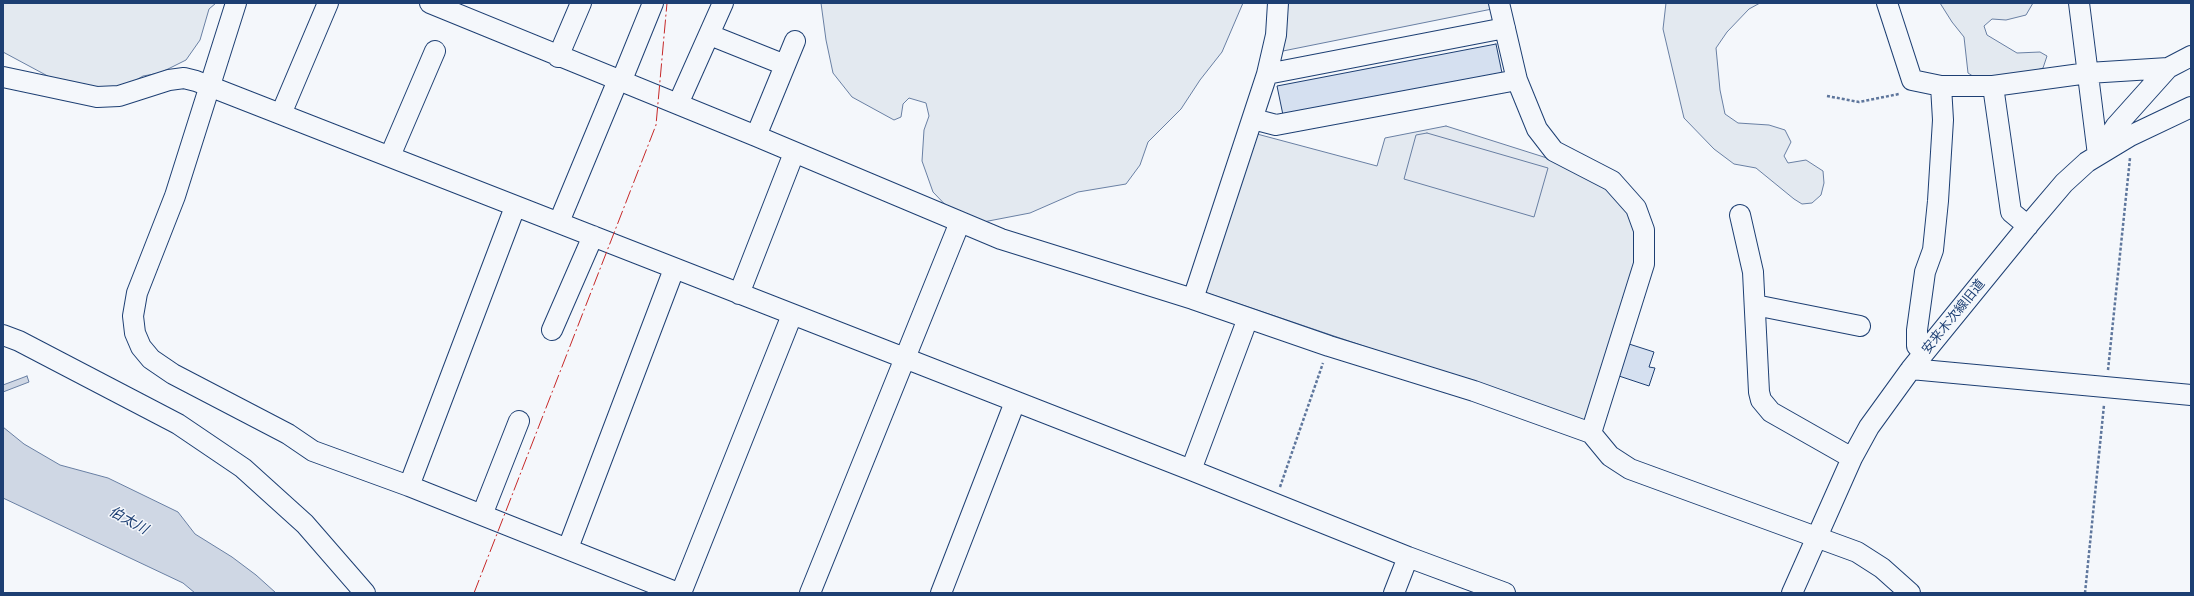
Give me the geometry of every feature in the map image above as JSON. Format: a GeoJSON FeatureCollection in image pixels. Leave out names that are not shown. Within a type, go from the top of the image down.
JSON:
{"type":"FeatureCollection","features":[{"type":"Feature","properties":{"kind":"street"},"geometry":{"type":"LineString","coordinates":[[236,3],[211,87],[175,196],[137,293],[133,316],[134,328],[141,347],[160,366],[288,434],[313,451],[409,486],[679,593],[792,315]]}},
{"type":"Feature","properties":{"kind":"street"},"geometry":{"type":"LineString","coordinates":[[281,114],[328,3]]}},
{"type":"Feature","properties":{"kind":"street"},"geometry":{"type":"LineString","coordinates":[[430,3],[461,9],[558,57],[756,136],[1001,239],[1193,299],[1329,346],[1474,391],[1592,433],[1610,456],[1630,469],[1857,552],[1882,568],[1910,593]]}},
{"type":"Feature","properties":{"kind":"street"},"geometry":{"type":"LineString","coordinates":[[558,57],[581,3]]}},
{"type":"Feature","properties":{"kind":"street"},"geometry":{"type":"LineString","coordinates":[[559,222],[653,3]]}},
{"type":"Feature","properties":{"kind":"street"},"geometry":{"type":"LineString","coordinates":[[678,104],[723,3]]}},
{"type":"Feature","properties":{"kind":"street"},"geometry":{"type":"LineString","coordinates":[[1193,299],[1267,74],[1276,35],[1278,3]]}},
{"type":"Feature","properties":{"kind":"street"},"geometry":{"type":"LineString","coordinates":[[1499,3],[1517,80],[1537,128],[1554,151],[1612,181],[1636,208],[1644,230],[1644,264],[1592,433]]}},
{"type":"Feature","properties":{"kind":"street"},"geometry":{"type":"LineString","coordinates":[[1887,3],[1912,80],[1932,84],[1992,86],[2088,73],[2168,68]]}},
{"type":"Feature","properties":{"kind":"street"},"geometry":{"type":"LineString","coordinates":[[2080,3],[2098,155]]}},
{"type":"Feature","properties":{"kind":"street"},"geometry":{"type":"LineString","coordinates":[[1267,74],[1505,28]]}},
{"type":"Feature","properties":{"kind":"street"},"geometry":{"type":"LineString","coordinates":[[710,35],[785,65]]}},
{"type":"Feature","properties":{"kind":"street"},"geometry":{"type":"LineString","coordinates":[[756,136],[795,41]]}},
{"type":"Feature","properties":{"kind":"street"},"geometry":{"type":"LineString","coordinates":[[390,156],[435,51]]}},
{"type":"Feature","properties":{"kind":"street"},"geometry":{"type":"LineString","coordinates":[[2098,155],[2116,126],[2168,68],[2191,56]]}},
{"type":"Feature","properties":{"kind":"street"},"geometry":{"type":"LineString","coordinates":[[3,77],[97,97],[119,96],[169,80],[184,78],[211,87],[390,156],[515,207],[559,222],[674,269],[1190,470],[1408,557],[1504,593]]}},
{"type":"Feature","properties":{"kind":"street"},"geometry":{"type":"LineString","coordinates":[[1253,119],[1276,125],[1517,80]]}},
{"type":"Feature","properties":{"kind":"street"},"geometry":{"type":"LineString","coordinates":[[1924,354],[1917,346],[1917,330],[1925,272],[1933,250],[1938,201],[1943,120],[1932,84]]}},
{"type":"Feature","properties":{"kind":"street"},"geometry":{"type":"LineString","coordinates":[[1992,86],[2011,212],[2028,226]]}},
{"type":"Feature","properties":{"kind":"street","name":"安来木次線旧道"},"geometry":{"type":"LineString","coordinates":[[1792,593],[1852,458],[1869,427],[1911,370],[2064,182],[2098,155],[2130,136],[2191,107]]}},
{"type":"Feature","properties":{"kind":"street"},"geometry":{"type":"LineString","coordinates":[[739,294],[794,153]]}},
{"type":"Feature","properties":{"kind":"street"},"geometry":{"type":"LineString","coordinates":[[409,486],[515,207]]}},
{"type":"Feature","properties":{"kind":"street"},"geometry":{"type":"LineString","coordinates":[[1740,215],[1753,272],[1758,392],[1761,400],[1771,412],[1852,458]]}},
{"type":"Feature","properties":{"kind":"street"},"geometry":{"type":"LineString","coordinates":[[810,593],[960,222]]}},
{"type":"Feature","properties":{"kind":"street"},"geometry":{"type":"LineString","coordinates":[[552,330],[593,236]]}},
{"type":"Feature","properties":{"kind":"street"},"geometry":{"type":"LineString","coordinates":[[568,548],[674,269]]}},
{"type":"Feature","properties":{"kind":"street"},"geometry":{"type":"LineString","coordinates":[[1755,304],[1860,326]]}},
{"type":"Feature","properties":{"kind":"street"},"geometry":{"type":"LineString","coordinates":[[1190,470],[1248,318]]}},
{"type":"Feature","properties":{"kind":"street"},"geometry":{"type":"LineString","coordinates":[[3,335],[19,341],[178,424],[243,468],[305,524],[365,593]]}},
{"type":"Feature","properties":{"kind":"street"},"geometry":{"type":"LineString","coordinates":[[1911,370],[2191,395]]}},
{"type":"Feature","properties":{"kind":"street"},"geometry":{"type":"LineString","coordinates":[[941,593],[1015,402]]}},
{"type":"Feature","properties":{"kind":"street"},"geometry":{"type":"LineString","coordinates":[[482,515],[520,421]]}},
{"type":"Feature","properties":{"kind":"street"},"geometry":{"type":"LineString","coordinates":[[1394,593],[1408,557]]}},
{"type":"Feature","properties":{"kind":"path"},"geometry":{"type":"LineString","coordinates":[[1827,96],[1859,102],[1932,84]]}},
{"type":"Feature","properties":{"kind":"path"},"geometry":{"type":"LineString","coordinates":[[2085,593],[2131,146],[2130,136]]}},
{"type":"Feature","properties":{"kind":"path"},"geometry":{"type":"LineString","coordinates":[[1275,504],[1329,346]]}},
{"type":"Feature","properties":{"kind":"shaded area"},"geometry":{"type":"Polygon","coordinates":[[[3,3],[216,3],[209,9],[200,40],[186,60],[160,73],[143,76],[126,86],[96,90],[57,81],[3,52],[3,3]]]}},
{"type":"Feature","properties":{"kind":"shaded area"},"geometry":{"type":"Polygon","coordinates":[[[821,3],[1243,3],[1222,52],[1200,80],[1181,109],[1148,142],[1140,165],[1126,184],[1078,192],[1030,213],[978,223],[957,217],[933,192],[922,161],[924,130],[929,116],[926,103],[909,98],[903,104],[901,117],[894,120],[852,97],[833,73],[826,40],[821,3]]]}},
{"type":"Feature","properties":{"kind":"shaded area"},"geometry":{"type":"Polygon","coordinates":[[[1288,3],[1491,3],[1492,9],[1283,51],[1288,3]]]}},
{"type":"Feature","properties":{"kind":"shaded area"},"geometry":{"type":"Polygon","coordinates":[[[1666,3],[1760,3],[1749,9],[1727,32],[1716,48],[1720,90],[1725,114],[1738,123],[1769,125],[1785,130],[1791,142],[1784,156],[1788,163],[1806,160],[1823,171],[1824,183],[1821,195],[1812,203],[1802,204],[1794,199],[1756,168],[1734,164],[1714,149],[1684,118],[1663,29],[1666,3]]]}},
{"type":"Feature","properties":{"kind":"shaded area"},"geometry":{"type":"Polygon","coordinates":[[[1940,3],[2033,3],[2026,15],[2006,20],[1992,19],[1984,26],[1987,35],[2017,53],[2040,52],[2047,56],[2043,68],[2018,77],[1982,82],[1968,73],[1964,37],[1940,3]]]}},
{"type":"Feature","properties":{"kind":"shaded area"},"geometry":{"type":"Polygon","coordinates":[[[1446,126],[1588,171],[1633,211],[1635,267],[1585,421],[1204,292],[1257,134],[1377,166],[1385,138],[1446,126]]]}},
{"type":"Feature","properties":{"kind":"shaded area"},"geometry":{"type":"Polygon","coordinates":[[[1427,133],[1548,168],[1534,217],[1404,179],[1416,135],[1427,133]]]}},
{"type":"Feature","properties":{"kind":"water"},"geometry":{"type":"Polygon","coordinates":[[[27,376],[29,382],[3,392],[3,385],[27,376]]]}},
{"type":"Feature","properties":{"kind":"water","name":"伯太川"},"geometry":{"type":"Polygon","coordinates":[[[3,427],[24,444],[60,465],[108,478],[178,512],[195,534],[232,557],[256,575],[276,593],[195,593],[183,583],[3,498],[3,427]]]}},
{"type":"Feature","properties":{"kind":"building"},"geometry":{"type":"Polygon","coordinates":[[[1496,44],[1502,73],[1283,115],[1277,86],[1496,44]]]}},
{"type":"Feature","properties":{"kind":"building"},"geometry":{"type":"Polygon","coordinates":[[[1626,343],[1654,352],[1649,367],[1655,368],[1649,386],[1616,375],[1626,343]]]}},
{"type":"Feature","properties":{"kind":"power"},"geometry":{"type":"LineString","coordinates":[[474,593],[656,125],[667,3]]}}]}
